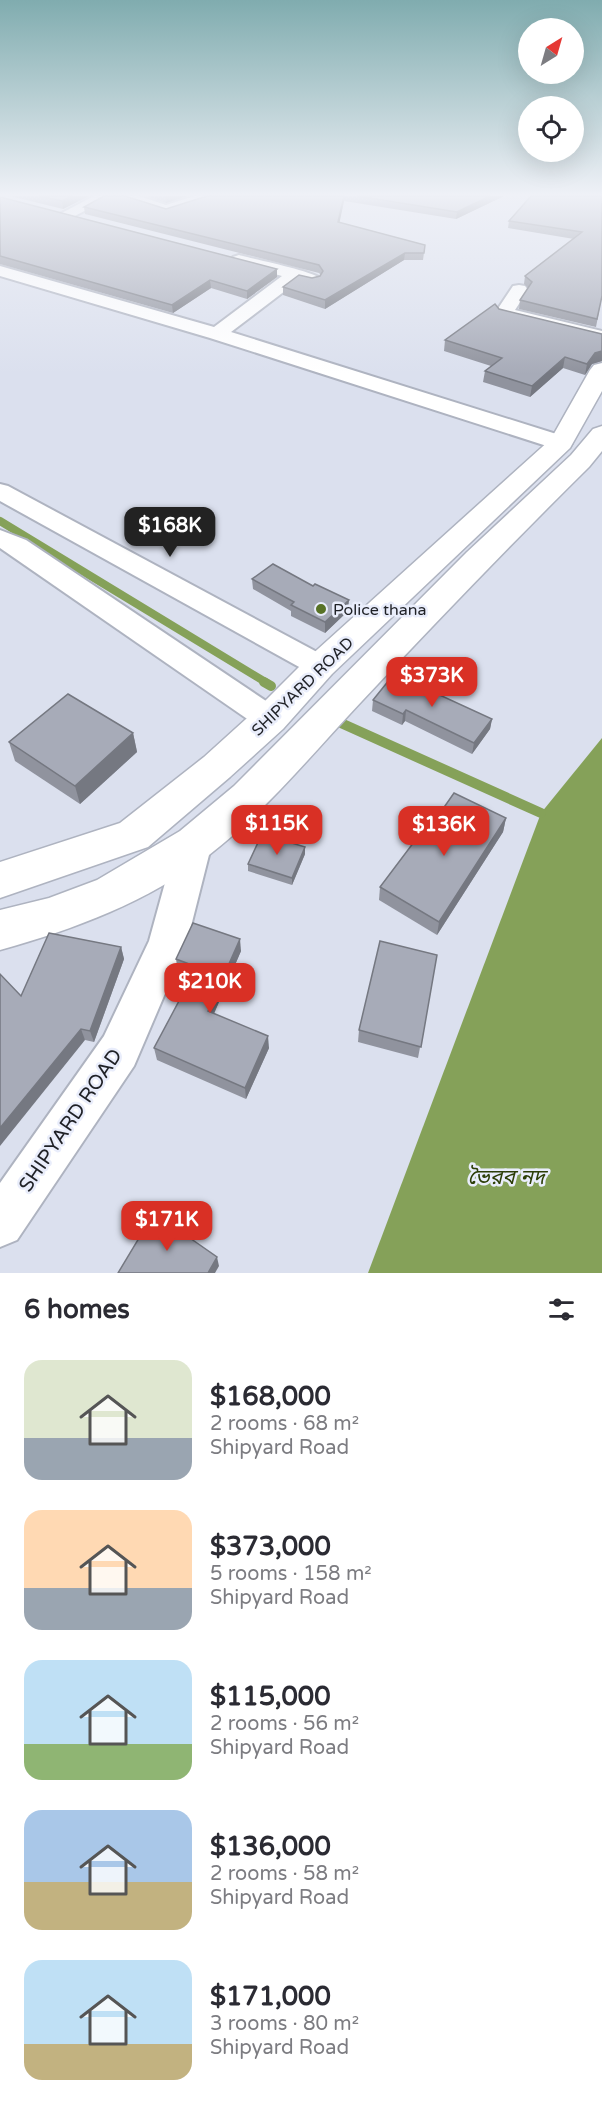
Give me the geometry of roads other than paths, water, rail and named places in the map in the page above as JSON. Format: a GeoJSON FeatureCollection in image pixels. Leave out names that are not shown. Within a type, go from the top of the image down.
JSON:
{"type":"FeatureCollection","features":[{"type":"Feature","properties":{"kind":"main road","name":"SHIPYARD ROAD"},"geometry":{"type":"LineString","coordinates":[[0,880],[134,835],[218,766],[321,666],[561,443],[602,370]]}},
{"type":"Feature","properties":{"kind":"main road"},"geometry":{"type":"LineString","coordinates":[[0,930],[49,917],[112,893],[194,843],[248,797],[478,559],[580,461],[602,434]]}},
{"type":"Feature","properties":{"kind":"street"},"geometry":{"type":"LineString","coordinates":[[217,334],[304,277],[226,257]]}},
{"type":"Feature","properties":{"kind":"street"},"geometry":{"type":"LineString","coordinates":[[0,271],[217,334],[561,443]]}},
{"type":"Feature","properties":{"kind":"street"},"geometry":{"type":"LineString","coordinates":[[519,290],[504,312],[602,337]]}},
{"type":"Feature","properties":{"kind":"street"},"geometry":{"type":"LineString","coordinates":[[0,491],[321,666]]}},
{"type":"Feature","properties":{"kind":"street"},"geometry":{"type":"LineString","coordinates":[[0,538],[17,546],[270,718]]}},
{"type":"Feature","properties":{"kind":"street","name":"SHIPYARD ROAD"},"geometry":{"type":"LineString","coordinates":[[0,1223],[119,1051],[168,942],[194,843]]}},
{"type":"Feature","properties":{"kind":"water","name":"ভৈরব নদ"},"geometry":{"type":"Polygon","coordinates":[[[602,738],[602,1273],[368,1273],[541,813],[602,738]]]}},
{"type":"Feature","properties":{"kind":"waterway"},"geometry":{"type":"LineString","coordinates":[[0,521],[267,683]]}},
{"type":"Feature","properties":{"kind":"waterway"},"geometry":{"type":"LineString","coordinates":[[264,682],[271,686]]}},
{"type":"Feature","properties":{"kind":"waterway"},"geometry":{"type":"LineString","coordinates":[[332,719],[541,813]]}},
{"type":"Feature","properties":{"kind":"place","name":"Police thana"},"geometry":{"type":"Point","coordinates":[321,609]}}]}
